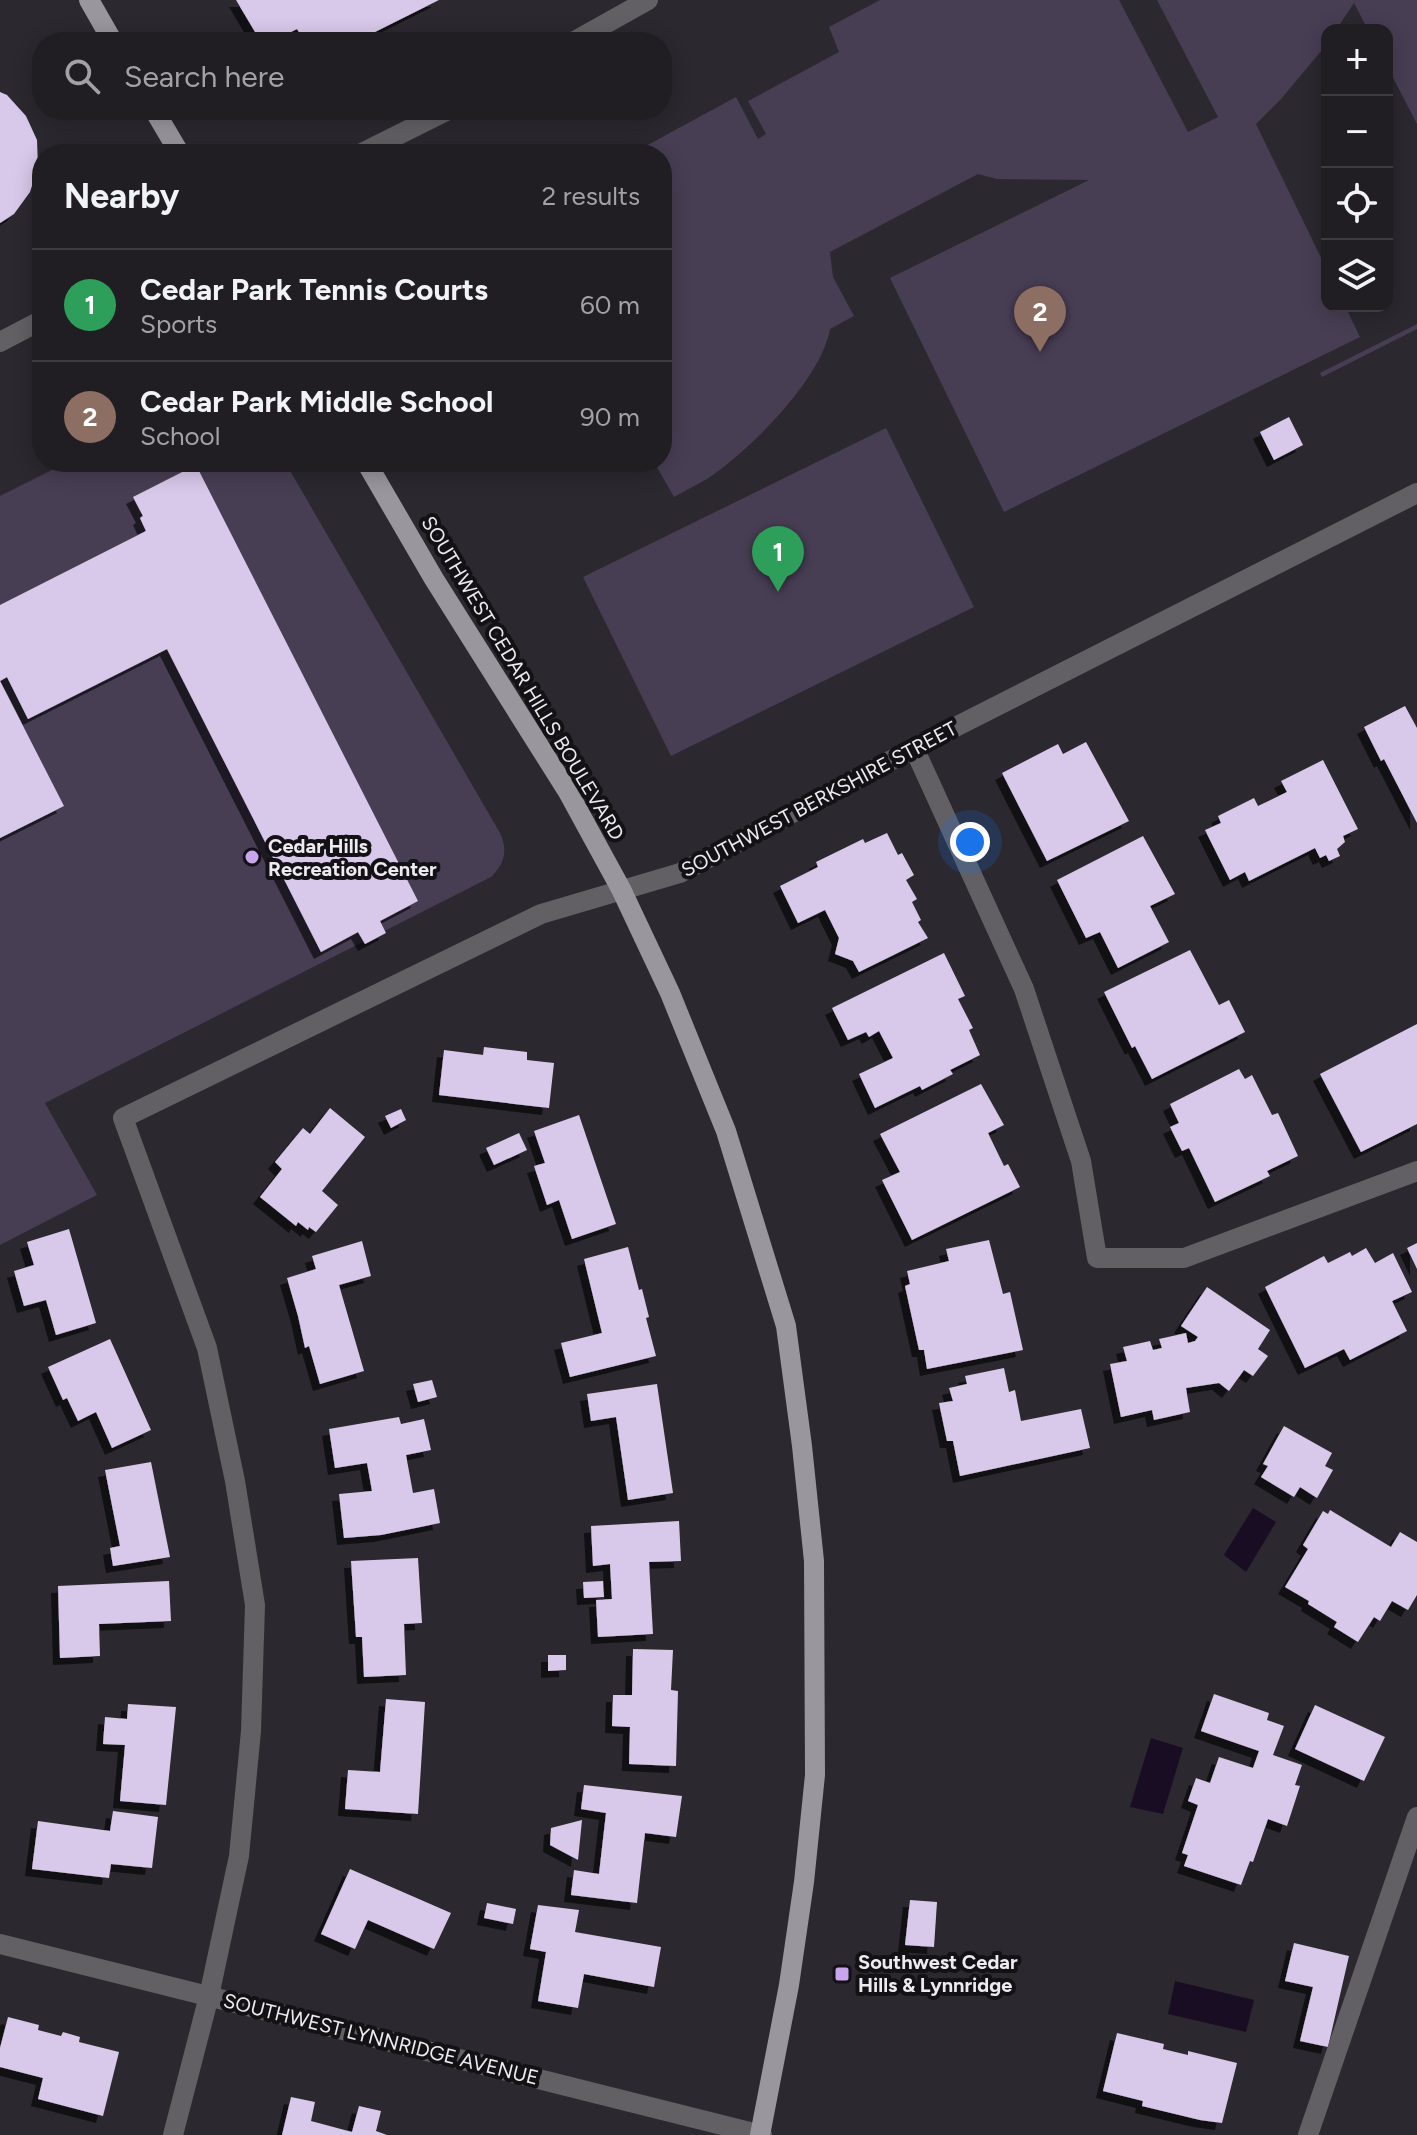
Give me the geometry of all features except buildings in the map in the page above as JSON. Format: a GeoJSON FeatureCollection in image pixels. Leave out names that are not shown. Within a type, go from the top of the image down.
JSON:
{"type":"FeatureCollection","features":[{"type":"Feature","properties":{"kind":"main road"},"geometry":{"type":"LineString","coordinates":[[89,0],[107,32]]}},
{"type":"Feature","properties":{"kind":"main road"},"geometry":{"type":"LineString","coordinates":[[160,120],[174,144]]}},
{"type":"Feature","properties":{"kind":"main road","name":"SOUTHWEST CEDAR HILLS BOULEVARD"},"geometry":{"type":"LineString","coordinates":[[372,472],[442,592],[568,792],[621,889],[670,993],[726,1131],[786,1326],[814,1561],[815,1775],[789,1985],[761,2135]]}},
{"type":"Feature","properties":{"kind":"street"},"geometry":{"type":"LineString","coordinates":[[591,32],[648,0]]}},
{"type":"Feature","properties":{"kind":"street"},"geometry":{"type":"LineString","coordinates":[[380,144],[428,120]]}},
{"type":"Feature","properties":{"kind":"street"},"geometry":{"type":"LineString","coordinates":[[0,342],[32,325]]}},
{"type":"Feature","properties":{"kind":"street","name":"SOUTHWEST BERKSHIRE STREET"},"geometry":{"type":"LineString","coordinates":[[209,1996],[239,1856],[251,1731],[255,1605],[235,1481],[207,1348],[123,1118],[541,914],[680,873],[914,748],[1417,493]]}},
{"type":"Feature","properties":{"kind":"street"},"geometry":{"type":"LineString","coordinates":[[914,748],[1024,989],[1081,1161],[1097,1258],[1184,1258],[1417,1171]]}},
{"type":"Feature","properties":{"kind":"street"},"geometry":{"type":"LineString","coordinates":[[1308,2135],[1417,1817]]}},
{"type":"Feature","properties":{"kind":"street","name":"SOUTHWEST LYNNRIDGE AVENUE"},"geometry":{"type":"LineString","coordinates":[[0,1944],[761,2135]]}},
{"type":"Feature","properties":{"kind":"street"},"geometry":{"type":"LineString","coordinates":[[173,2135],[209,1996]]}},
{"type":"Feature","properties":{"kind":"shaded area"},"geometry":{"type":"Polygon","coordinates":[[[880,0],[1119,0],[1188,132],[1218,117],[1157,0],[1417,0],[1417,124],[1393,78],[1393,24],[1365,24],[1354,3],[1340,24],[1321,24],[1321,51],[1256,124],[1321,258],[1321,312],[1348,312],[1360,337],[1004,512],[890,278],[1089,180],[997,179],[978,174],[830,252],[833,277],[854,316],[830,329],[813,370],[762,433],[724,467],[674,497],[660,472],[672,472],[672,144],[649,144],[736,97],[758,139],[766,134],[748,101],[839,52],[829,27],[880,0]]]}},
{"type":"Feature","properties":{"kind":"shaded area"},"geometry":{"type":"Polygon","coordinates":[[[1417,324],[1417,329],[1322,377],[1320,373],[1417,324]]]}},
{"type":"Feature","properties":{"kind":"shaded area"},"geometry":{"type":"Polygon","coordinates":[[[886,428],[974,607],[671,756],[583,577],[886,428]]]}},
{"type":"Feature","properties":{"kind":"shaded area","name":"Cedar Hills Recreation Center"},"geometry":{"type":"Polygon","coordinates":[[[48,472],[291,472],[500,833],[504,851],[499,867],[491,877],[45,1103],[97,1195],[0,1245],[0,496],[48,472]]]}},
{"type":"Feature","properties":{"kind":"shaded area"},"geometry":{"type":"Polygon","coordinates":[[[1253,1508],[1276,1522],[1246,1572],[1224,1555],[1253,1508]]]}},
{"type":"Feature","properties":{"kind":"shaded area"},"geometry":{"type":"Polygon","coordinates":[[[1151,1738],[1183,1748],[1163,1814],[1130,1807],[1151,1738]]]}},
{"type":"Feature","properties":{"kind":"shaded area"},"geometry":{"type":"Polygon","coordinates":[[[1175,1981],[1254,2000],[1246,2032],[1168,2014],[1175,1981]]]}},
{"type":"Feature","properties":{"kind":"place","name":"Cedar Park Middle School"},"geometry":{"type":"Point","coordinates":[1040,352]}},
{"type":"Feature","properties":{"kind":"place","name":"Cedar Park Tennis Courts"},"geometry":{"type":"Point","coordinates":[778,592]}},
{"type":"Feature","properties":{"kind":"place","name":"Cedar Hills Recreation Center"},"geometry":{"type":"Point","coordinates":[252,857]}},
{"type":"Feature","properties":{"kind":"place","name":"Southwest Cedar Hills & Lynnridge"},"geometry":{"type":"Point","coordinates":[842,1974]}}]}
